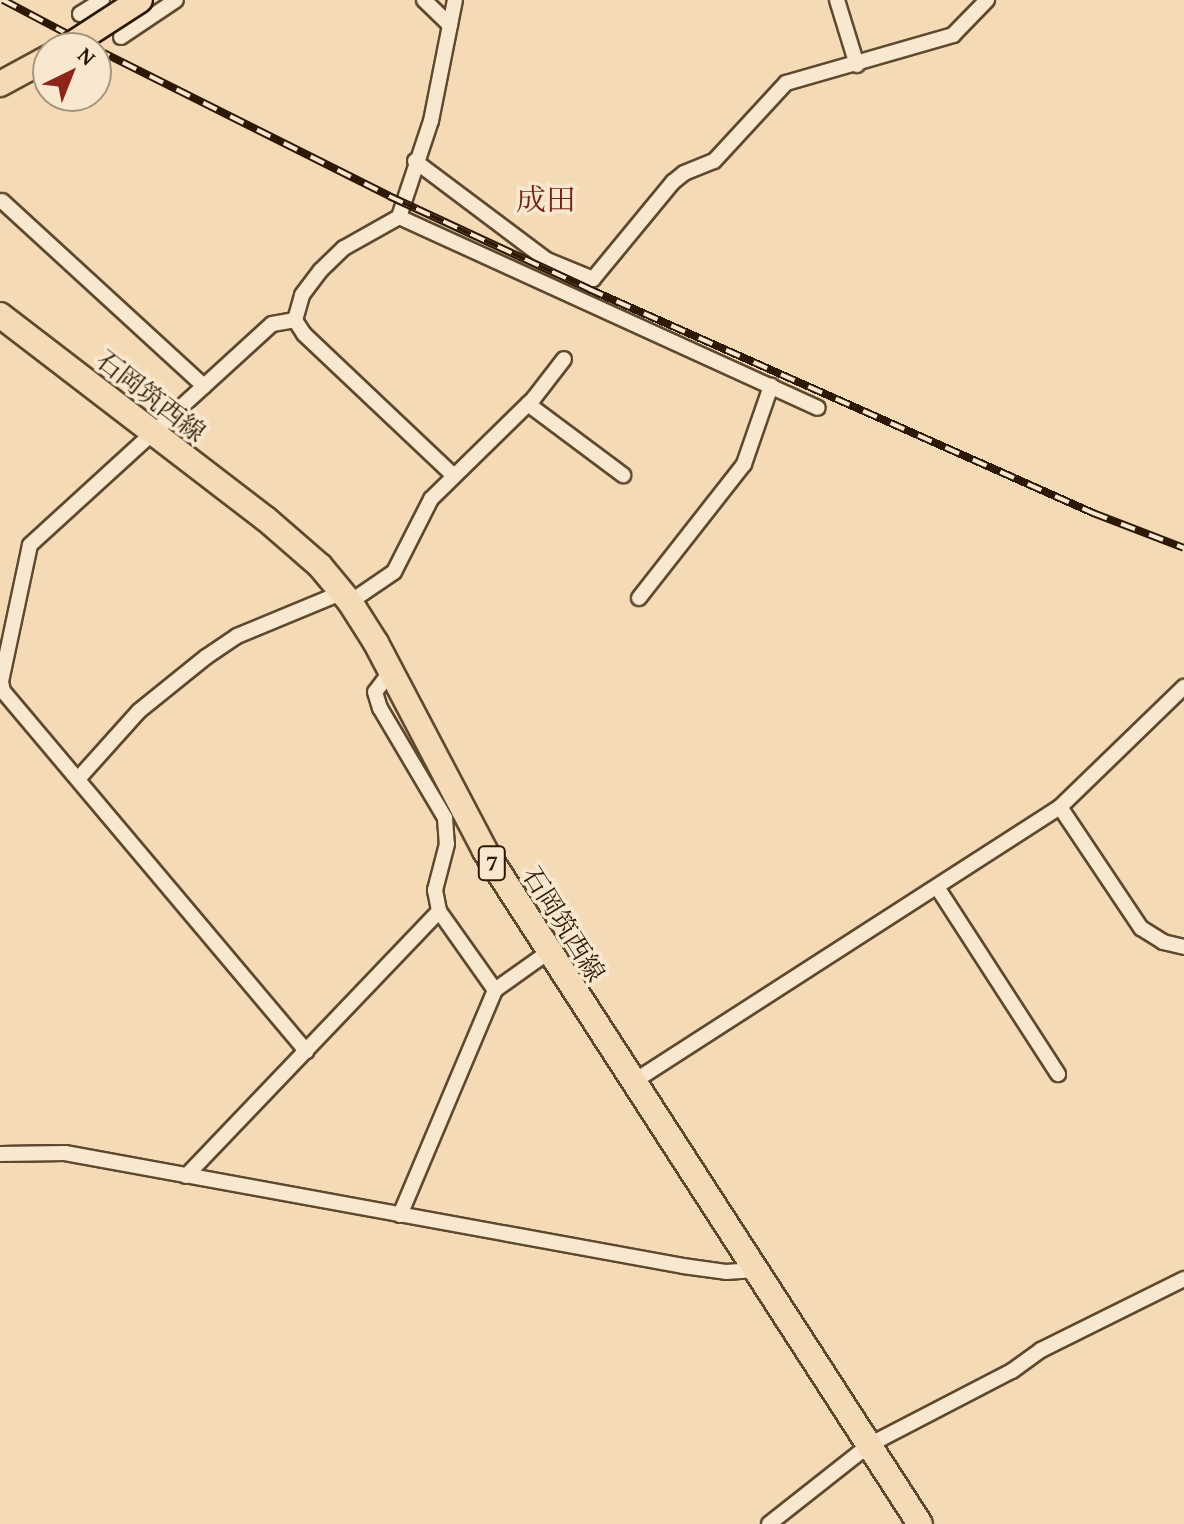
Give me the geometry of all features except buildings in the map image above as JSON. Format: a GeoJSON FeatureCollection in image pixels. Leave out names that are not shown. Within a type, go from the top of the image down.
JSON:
{"type":"FeatureCollection","features":[{"type":"Feature","properties":{"kind":"main road"},"geometry":{"type":"LineString","coordinates":[[91,32],[140,0]]}},
{"type":"Feature","properties":{"kind":"main road"},"geometry":{"type":"LineString","coordinates":[[0,84],[32,67]]}},
{"type":"Feature","properties":{"kind":"main road","name":"石岡筑西線"},"geometry":{"type":"LineString","coordinates":[[0,315],[294,543],[346,597],[391,671],[485,851],[547,953],[920,1524]]}},
{"type":"Feature","properties":{"kind":"street"},"geometry":{"type":"LineString","coordinates":[[80,14],[102,0]]}},
{"type":"Feature","properties":{"kind":"street"},"geometry":{"type":"LineString","coordinates":[[121,37],[176,0]]}},
{"type":"Feature","properties":{"kind":"street"},"geometry":{"type":"LineString","coordinates":[[424,0],[450,25]]}},
{"type":"Feature","properties":{"kind":"street"},"geometry":{"type":"LineString","coordinates":[[453,475],[304,334],[295,320],[302,295],[321,270],[344,248],[399,217],[415,161],[431,121],[455,0]]}},
{"type":"Feature","properties":{"kind":"street"},"geometry":{"type":"LineString","coordinates":[[837,0],[857,65]]}},
{"type":"Feature","properties":{"kind":"street"},"geometry":{"type":"LineString","coordinates":[[415,161],[547,260],[593,279],[673,182],[684,173],[714,161],[786,83],[953,35],[987,0]]}},
{"type":"Feature","properties":{"kind":"street"},"geometry":{"type":"LineString","coordinates":[[2,201],[204,386]]}},
{"type":"Feature","properties":{"kind":"street"},"geometry":{"type":"LineString","coordinates":[[399,217],[818,408]]}},
{"type":"Feature","properties":{"kind":"street"},"geometry":{"type":"LineString","coordinates":[[295,320],[272,324],[30,545],[3,652],[1,682],[3,691],[306,1051]]}},
{"type":"Feature","properties":{"kind":"street"},"geometry":{"type":"LineString","coordinates":[[78,779],[139,711],[237,636],[346,597],[394,572],[409,549],[422,511],[453,475],[528,404],[564,359]]}},
{"type":"Feature","properties":{"kind":"street"},"geometry":{"type":"LineString","coordinates":[[639,598],[744,464],[771,386]]}},
{"type":"Feature","properties":{"kind":"street"},"geometry":{"type":"LineString","coordinates":[[528,404],[623,475]]}},
{"type":"Feature","properties":{"kind":"street"},"geometry":{"type":"LineString","coordinates":[[391,671],[375,692],[380,708],[445,818],[447,844],[435,890],[439,911],[495,990]]}},
{"type":"Feature","properties":{"kind":"street"},"geometry":{"type":"LineString","coordinates":[[633,1082],[1060,807],[1184,687]]}},
{"type":"Feature","properties":{"kind":"street"},"geometry":{"type":"LineString","coordinates":[[1060,807],[1141,928],[1163,942],[1184,947]]}},
{"type":"Feature","properties":{"kind":"street"},"geometry":{"type":"LineString","coordinates":[[937,887],[1058,1074]]}},
{"type":"Feature","properties":{"kind":"street"},"geometry":{"type":"LineString","coordinates":[[186,1176],[439,911]]}},
{"type":"Feature","properties":{"kind":"street"},"geometry":{"type":"LineString","coordinates":[[400,1215],[495,990],[547,953]]}},
{"type":"Feature","properties":{"kind":"street"},"geometry":{"type":"LineString","coordinates":[[0,1154],[65,1153],[683,1266],[726,1272],[755,1270]]}},
{"type":"Feature","properties":{"kind":"street"},"geometry":{"type":"LineString","coordinates":[[769,1524],[869,1445],[1012,1371],[1041,1350],[1184,1279]]}},
{"type":"Feature","properties":{"kind":"railway"},"geometry":{"type":"LineString","coordinates":[[3,0],[64,32]]}},
{"type":"Feature","properties":{"kind":"railway"},"geometry":{"type":"LineString","coordinates":[[112,57],[389,196],[589,289],[1093,513],[1184,548]]}},
{"type":"Feature","properties":{"kind":"district","name":"成田"},"geometry":{"type":"Point","coordinates":[546,199]}}]}
